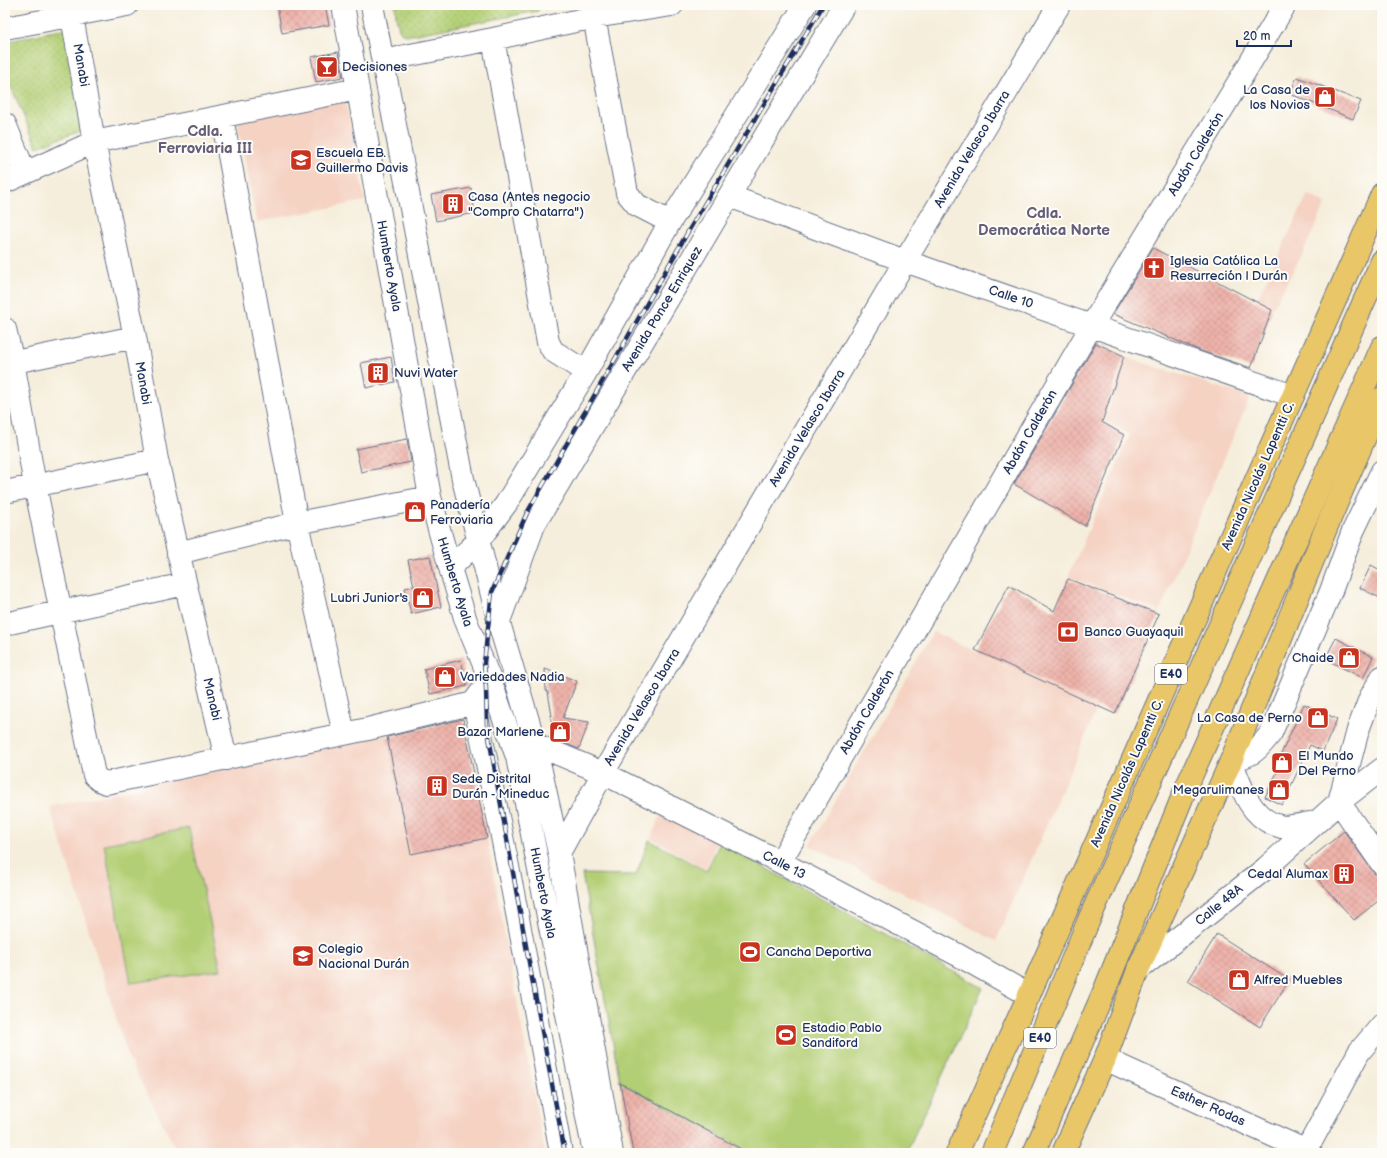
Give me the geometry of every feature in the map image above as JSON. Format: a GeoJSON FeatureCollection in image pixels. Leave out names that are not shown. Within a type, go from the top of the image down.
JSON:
{"type":"FeatureCollection","features":[{"type":"Feature","properties":{"kind":"main road","name":"Avenida Nicolás Lapentti C."},"geometry":{"type":"LineString","coordinates":[[957,1153],[1029,995],[1382,194]]}},
{"type":"Feature","properties":{"kind":"main road","name":"Avenida Nicolás Lapentti C."},"geometry":{"type":"LineString","coordinates":[[992,1153],[1088,922],[1382,261]]}},
{"type":"Feature","properties":{"kind":"main road"},"geometry":{"type":"LineString","coordinates":[[1063,1153],[1105,1059],[1138,970],[1231,761],[1328,523],[1350,445],[1382,347]]}},
{"type":"Feature","properties":{"kind":"main road"},"geometry":{"type":"LineString","coordinates":[[1034,1153],[1105,989],[1186,788],[1350,445],[1382,398]]}},
{"type":"Feature","properties":{"kind":"street"},"geometry":{"type":"LineString","coordinates":[[5,28],[71,10],[127,5]]}},
{"type":"Feature","properties":{"kind":"street","name":"Humberto Ayala"},"geometry":{"type":"LineString","coordinates":[[343,5],[430,497],[466,620],[491,682],[517,757],[594,1153]]}},
{"type":"Feature","properties":{"kind":"street","name":"Humberto Ayala"},"geometry":{"type":"LineString","coordinates":[[372,5],[463,479],[499,623],[535,744],[559,853],[612,1153]]}},
{"type":"Feature","properties":{"kind":"street"},"geometry":{"type":"LineString","coordinates":[[384,62],[405,56],[594,17],[672,5]]}},
{"type":"Feature","properties":{"kind":"street"},"geometry":{"type":"LineString","coordinates":[[450,568],[479,540],[506,504],[586,372],[670,222],[805,5]]}},
{"type":"Feature","properties":{"kind":"street","name":"Avenida Ponce Enriquez"},"geometry":{"type":"LineString","coordinates":[[499,623],[534,525],[844,5]]}},
{"type":"Feature","properties":{"kind":"street","name":"Avenida Velasco Ibarra"},"geometry":{"type":"LineString","coordinates":[[559,853],[603,773],[905,261],[1059,5]]}},
{"type":"Feature","properties":{"kind":"street","name":"Abdón Calderón"},"geometry":{"type":"LineString","coordinates":[[780,862],[1092,325],[1285,5]]}},
{"type":"Feature","properties":{"kind":"street","name":"Manabi"},"geometry":{"type":"LineString","coordinates":[[71,10],[94,142],[135,337],[157,460],[226,759]]}},
{"type":"Feature","properties":{"kind":"street"},"geometry":{"type":"LineString","coordinates":[[594,17],[626,193],[637,204],[670,222]]}},
{"type":"Feature","properties":{"kind":"street"},"geometry":{"type":"LineString","coordinates":[[493,39],[548,342],[553,351],[586,372]]}},
{"type":"Feature","properties":{"kind":"street"},"geometry":{"type":"LineString","coordinates":[[5,182],[94,142],[358,89]]}},
{"type":"Feature","properties":{"kind":"street"},"geometry":{"type":"LineString","coordinates":[[222,117],[297,524],[344,734]]}},
{"type":"Feature","properties":{"kind":"street"},"geometry":{"type":"LineString","coordinates":[[5,124],[25,173]]}},
{"type":"Feature","properties":{"kind":"street","name":"Calle 10"},"geometry":{"type":"LineString","coordinates":[[729,196],[905,261],[1293,396]]}},
{"type":"Feature","properties":{"kind":"street"},"geometry":{"type":"LineString","coordinates":[[5,329],[9,363],[60,612],[94,775],[99,780],[106,783],[226,759],[344,734],[474,703]]}},
{"type":"Feature","properties":{"kind":"street"},"geometry":{"type":"LineString","coordinates":[[9,363],[135,337]]}},
{"type":"Feature","properties":{"kind":"street"},"geometry":{"type":"LineString","coordinates":[[5,492],[157,460]]}},
{"type":"Feature","properties":{"kind":"street"},"geometry":{"type":"LineString","coordinates":[[1231,761],[1249,756],[1260,747],[1271,733],[1331,592],[1353,531],[1382,471]]}},
{"type":"Feature","properties":{"kind":"street"},"geometry":{"type":"LineString","coordinates":[[178,553],[297,524],[430,497]]}},
{"type":"Feature","properties":{"kind":"street"},"geometry":{"type":"LineString","coordinates":[[5,624],[185,584]]}},
{"type":"Feature","properties":{"kind":"street"},"geometry":{"type":"LineString","coordinates":[[476,644],[487,636],[499,623]]}},
{"type":"Feature","properties":{"kind":"street"},"geometry":{"type":"LineString","coordinates":[[511,666],[491,682],[478,696],[474,703],[497,811],[561,1153]]}},
{"type":"Feature","properties":{"kind":"street"},"geometry":{"type":"LineString","coordinates":[[1382,677],[1370,698],[1358,730],[1339,802],[1382,864]]}},
{"type":"Feature","properties":{"kind":"street","name":"Calle 13"},"geometry":{"type":"LineString","coordinates":[[535,744],[603,773],[780,862],[1029,995]]}},
{"type":"Feature","properties":{"kind":"street","name":"Calle 48A"},"geometry":{"type":"LineString","coordinates":[[1231,761],[1244,793],[1254,810],[1264,820],[1280,827],[1298,826],[1315,822]]}},
{"type":"Feature","properties":{"kind":"street","name":"Calle 48A"},"geometry":{"type":"LineString","coordinates":[[1138,970],[1266,868],[1315,822],[1382,769]]}},
{"type":"Feature","properties":{"kind":"street"},"geometry":{"type":"LineString","coordinates":[[1307,1152],[1359,1052],[1382,1025]]}},
{"type":"Feature","properties":{"kind":"street","name":"Esther Rodas"},"geometry":{"type":"LineString","coordinates":[[1105,1059],[1307,1152]]}},
{"type":"Feature","properties":{"kind":"shaded area","name":"Escuela EB. Guillermo Davis"},"geometry":{"type":"Polygon","coordinates":[[[345,98],[365,201],[257,222],[237,119],[345,98]]]}},
{"type":"Feature","properties":{"kind":"shaded area"},"geometry":{"type":"Polygon","coordinates":[[[1308,194],[1326,204],[1301,257],[1272,309],[1256,301],[1308,194]]]}},
{"type":"Feature","properties":{"kind":"shaded area"},"geometry":{"type":"Polygon","coordinates":[[[1125,357],[1250,397],[1160,611],[1068,577],[1130,435],[1105,421],[1125,357]]]}},
{"type":"Feature","properties":{"kind":"shaded area"},"geometry":{"type":"Polygon","coordinates":[[[933,632],[1098,707],[996,941],[810,845],[933,632]]]}},
{"type":"Feature","properties":{"kind":"shaded area","name":"Colegio Nacional Durán"},"geometry":{"type":"Polygon","coordinates":[[[386,734],[411,854],[487,838],[545,1153],[178,1153],[129,1059],[50,807],[386,734]]]}},
{"type":"Feature","properties":{"kind":"shaded area"},"geometry":{"type":"Polygon","coordinates":[[[662,811],[717,842],[705,869],[651,838],[662,811]]]}},
{"type":"Feature","properties":{"kind":"green space"},"geometry":{"type":"Polygon","coordinates":[[[395,5],[537,5],[538,11],[412,35],[405,35],[398,26],[395,5]]]}},
{"type":"Feature","properties":{"kind":"green space"},"geometry":{"type":"Polygon","coordinates":[[[67,28],[89,128],[37,147],[5,73],[5,42],[67,28]]]}},
{"type":"Feature","properties":{"kind":"green space"},"geometry":{"type":"Polygon","coordinates":[[[189,828],[221,970],[131,983],[104,844],[189,828]]]}},
{"type":"Feature","properties":{"kind":"green space","name":"Estadio Pablo Sandiford"},"geometry":{"type":"Polygon","coordinates":[[[649,840],[706,871],[720,843],[983,988],[906,1153],[751,1153],[620,1082],[582,874],[636,875],[649,840]]]}},
{"type":"Feature","properties":{"kind":"building"},"geometry":{"type":"Polygon","coordinates":[[[277,5],[325,5],[329,25],[282,33],[277,5]]]}},
{"type":"Feature","properties":{"kind":"building","name":"Decisiones"},"geometry":{"type":"Polygon","coordinates":[[[338,52],[343,77],[316,82],[311,57],[338,52]]]}},
{"type":"Feature","properties":{"kind":"building","name":"La Casa de los Novios"},"geometry":{"type":"Polygon","coordinates":[[[1297,77],[1361,101],[1353,119],[1290,94],[1297,77]]]}},
{"type":"Feature","properties":{"kind":"building","name":"Casa (Antes negocio \"Compro Chatarra\")"},"geometry":{"type":"Polygon","coordinates":[[[471,188],[475,213],[436,221],[431,195],[471,188]]]}},
{"type":"Feature","properties":{"kind":"building"},"geometry":{"type":"Polygon","coordinates":[[[1153,248],[1272,310],[1251,368],[1201,351],[1113,314],[1153,248]]]}},
{"type":"Feature","properties":{"kind":"building"},"geometry":{"type":"Polygon","coordinates":[[[1096,343],[1124,356],[1102,422],[1124,435],[1085,526],[1014,484],[1096,343]]]}},
{"type":"Feature","properties":{"kind":"building","name":"Nuvi Water"},"geometry":{"type":"Polygon","coordinates":[[[391,357],[395,382],[366,388],[361,363],[391,357]]]}},
{"type":"Feature","properties":{"kind":"building"},"geometry":{"type":"Polygon","coordinates":[[[407,439],[411,462],[361,472],[356,449],[407,439]]]}},
{"type":"Feature","properties":{"kind":"building"},"geometry":{"type":"Polygon","coordinates":[[[430,556],[441,607],[411,614],[405,588],[414,586],[408,560],[430,556]]]}},
{"type":"Feature","properties":{"kind":"building"},"geometry":{"type":"Polygon","coordinates":[[[1371,565],[1382,571],[1382,599],[1360,588],[1371,565]]]}},
{"type":"Feature","properties":{"kind":"building","name":"Banco Guayaquil"},"geometry":{"type":"Polygon","coordinates":[[[1068,579],[1159,614],[1115,714],[975,650],[1009,585],[1054,611],[1068,579]]]}},
{"type":"Feature","properties":{"kind":"building","name":"Chaide"},"geometry":{"type":"Polygon","coordinates":[[[1336,638],[1373,657],[1363,678],[1325,659],[1336,638]]]}},
{"type":"Feature","properties":{"kind":"building","name":"Variedades Nadia"},"geometry":{"type":"Polygon","coordinates":[[[461,660],[467,686],[430,694],[424,669],[461,660]]]}},
{"type":"Feature","properties":{"kind":"building"},"geometry":{"type":"Polygon","coordinates":[[[545,669],[577,681],[563,718],[589,722],[579,749],[559,741],[557,735],[556,738],[550,716],[552,716],[548,692],[546,691],[545,669]]]}},
{"type":"Feature","properties":{"kind":"building"},"geometry":{"type":"Polygon","coordinates":[[[1304,704],[1337,719],[1323,751],[1310,745],[1282,805],[1265,797],[1280,766],[1276,765],[1304,704]]]}},
{"type":"Feature","properties":{"kind":"building","name":"Sede Distrital Durán - Mineduc"},"geometry":{"type":"Polygon","coordinates":[[[463,719],[487,838],[411,854],[387,737],[463,719]]]}},
{"type":"Feature","properties":{"kind":"building","name":"Cedal Alumax"},"geometry":{"type":"Polygon","coordinates":[[[1344,831],[1382,884],[1382,898],[1354,920],[1304,864],[1344,831]]]}},
{"type":"Feature","properties":{"kind":"building","name":"Alfred Muebles"},"geometry":{"type":"Polygon","coordinates":[[[1217,934],[1289,980],[1260,1027],[1188,981],[1217,934]]]}},
{"type":"Feature","properties":{"kind":"building"},"geometry":{"type":"Polygon","coordinates":[[[620,1083],[748,1153],[633,1153],[620,1083]]]}},
{"type":"Feature","properties":{"kind":"railway"},"geometry":{"type":"LineString","coordinates":[[565,1153],[487,726],[484,663],[492,592],[527,513],[689,230],[823,5]]}},
{"type":"Feature","properties":{"kind":"place","name":"Decisiones"},"geometry":{"type":"Point","coordinates":[327,67]}},
{"type":"Feature","properties":{"kind":"place","name":"La Casa de los Novios"},"geometry":{"type":"Point","coordinates":[1325,97]}},
{"type":"Feature","properties":{"kind":"place","name":"Escuela EB. Guillermo Davis"},"geometry":{"type":"Point","coordinates":[301,160]}},
{"type":"Feature","properties":{"kind":"place","name":"Casa (Antes negocio \"Compro Chatarra\")"},"geometry":{"type":"Point","coordinates":[453,204]}},
{"type":"Feature","properties":{"kind":"place","name":"Iglesia Católica La Resurreción | Durán"},"geometry":{"type":"Point","coordinates":[1154,268]}},
{"type":"Feature","properties":{"kind":"place","name":"Nuvi Water"},"geometry":{"type":"Point","coordinates":[378,373]}},
{"type":"Feature","properties":{"kind":"place","name":"Panadería Ferroviaria"},"geometry":{"type":"Point","coordinates":[415,512]}},
{"type":"Feature","properties":{"kind":"place","name":"Lubri Junior's"},"geometry":{"type":"Point","coordinates":[423,598]}},
{"type":"Feature","properties":{"kind":"place","name":"Banco Guayaquil"},"geometry":{"type":"Point","coordinates":[1068,632]}},
{"type":"Feature","properties":{"kind":"place","name":"Chaide"},"geometry":{"type":"Point","coordinates":[1349,658]}},
{"type":"Feature","properties":{"kind":"place","name":"Variedades Nadia"},"geometry":{"type":"Point","coordinates":[445,677]}},
{"type":"Feature","properties":{"kind":"place","name":"La Casa de Perno"},"geometry":{"type":"Point","coordinates":[1318,718]}},
{"type":"Feature","properties":{"kind":"place","name":"Bazar Marlene"},"geometry":{"type":"Point","coordinates":[560,732]}},
{"type":"Feature","properties":{"kind":"place","name":"El Mundo Del Perno"},"geometry":{"type":"Point","coordinates":[1282,763]}},
{"type":"Feature","properties":{"kind":"place","name":"Sede Distrital Durán - Mineduc"},"geometry":{"type":"Point","coordinates":[437,786]}},
{"type":"Feature","properties":{"kind":"place","name":"Megarulimanes"},"geometry":{"type":"Point","coordinates":[1279,790]}},
{"type":"Feature","properties":{"kind":"place","name":"Cedal Alumax"},"geometry":{"type":"Point","coordinates":[1344,874]}},
{"type":"Feature","properties":{"kind":"place","name":"Cancha Deportiva"},"geometry":{"type":"Point","coordinates":[750,952]}},
{"type":"Feature","properties":{"kind":"place","name":"Colegio Nacional Durán"},"geometry":{"type":"Point","coordinates":[303,956]}},
{"type":"Feature","properties":{"kind":"place","name":"Alfred Muebles"},"geometry":{"type":"Point","coordinates":[1239,980]}},
{"type":"Feature","properties":{"kind":"place","name":"Estadio Pablo Sandiford"},"geometry":{"type":"Point","coordinates":[786,1035]}},
{"type":"Feature","properties":{"kind":"district","name":"Cdla. Ferroviaria III"},"geometry":{"type":"Point","coordinates":[205,140]}},
{"type":"Feature","properties":{"kind":"district","name":"Cdla. Democrática Norte"},"geometry":{"type":"Point","coordinates":[1044,222]}}]}
